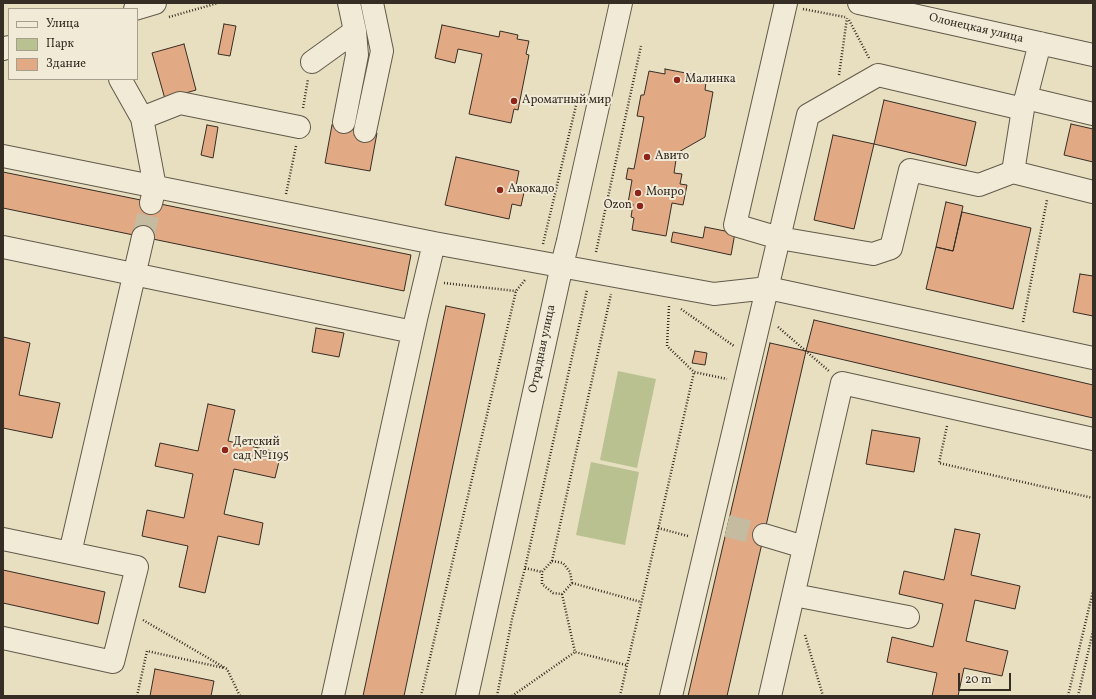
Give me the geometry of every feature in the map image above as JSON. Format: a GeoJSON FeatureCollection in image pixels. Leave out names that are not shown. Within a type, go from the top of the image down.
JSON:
{"type":"FeatureCollection","features":[{"type":"Feature","properties":{"kind":"street"},"geometry":{"type":"LineString","coordinates":[[344,122],[357,55],[355,31],[349,3]]}},
{"type":"Feature","properties":{"kind":"street"},"geometry":{"type":"LineString","coordinates":[[365,131],[382,51],[372,3]]}},
{"type":"Feature","properties":{"kind":"street","name":"Отрадная улица"},"geometry":{"type":"LineString","coordinates":[[467,696],[621,3]]}},
{"type":"Feature","properties":{"kind":"street"},"geometry":{"type":"LineString","coordinates":[[786,4],[735,225],[780,238],[873,254],[891,248],[910,170],[979,185],[1013,172],[1093,192]]}},
{"type":"Feature","properties":{"kind":"street"},"geometry":{"type":"LineString","coordinates":[[138,9],[161,10]]}},
{"type":"Feature","properties":{"kind":"street","name":"Олонецкая улица"},"geometry":{"type":"LineString","coordinates":[[853,10],[1040,43],[1093,55]]}},
{"type":"Feature","properties":{"kind":"street"},"geometry":{"type":"LineString","coordinates":[[312,62],[355,31]]}},
{"type":"Feature","properties":{"kind":"street"},"geometry":{"type":"LineString","coordinates":[[1013,172],[1024,104],[1040,43]]}},
{"type":"Feature","properties":{"kind":"street"},"geometry":{"type":"LineString","coordinates":[[671,696],[715,530],[751,357],[808,115],[878,75],[1024,104],[1093,114]]}},
{"type":"Feature","properties":{"kind":"street"},"geometry":{"type":"LineString","coordinates":[[121,80],[142,118],[153,195]]}},
{"type":"Feature","properties":{"kind":"street"},"geometry":{"type":"LineString","coordinates":[[142,118],[180,103],[299,127]]}},
{"type":"Feature","properties":{"kind":"street"},"geometry":{"type":"LineString","coordinates":[[3,156],[153,195],[562,265],[714,294],[768,288],[1093,358]]}},
{"type":"Feature","properties":{"kind":"street"},"geometry":{"type":"LineString","coordinates":[[70,553],[143,237]]}},
{"type":"Feature","properties":{"kind":"street"},"geometry":{"type":"LineString","coordinates":[[333,696],[434,243]]}},
{"type":"Feature","properties":{"kind":"street"},"geometry":{"type":"LineString","coordinates":[[3,247],[413,332]]}},
{"type":"Feature","properties":{"kind":"street"},"geometry":{"type":"LineString","coordinates":[[770,696],[842,383],[1093,439]]}},
{"type":"Feature","properties":{"kind":"street"},"geometry":{"type":"LineString","coordinates":[[764,535],[804,547]]}},
{"type":"Feature","properties":{"kind":"street"},"geometry":{"type":"LineString","coordinates":[[3,539],[136,567],[113,662],[3,638]]}},
{"type":"Feature","properties":{"kind":"street"},"geometry":{"type":"LineString","coordinates":[[794,595],[908,617]]}},
{"type":"Feature","properties":{"kind":"path"},"geometry":{"type":"LineString","coordinates":[[161,10],[218,3]]}},
{"type":"Feature","properties":{"kind":"path"},"geometry":{"type":"LineString","coordinates":[[786,4],[853,10]]}},
{"type":"Feature","properties":{"kind":"path"},"geometry":{"type":"LineString","coordinates":[[853,10],[878,75]]}},
{"type":"Feature","properties":{"kind":"path"},"geometry":{"type":"LineString","coordinates":[[836,99],[853,10]]}},
{"type":"Feature","properties":{"kind":"path"},"geometry":{"type":"LineString","coordinates":[[497,696],[512,619],[525,568],[641,46]]}},
{"type":"Feature","properties":{"kind":"path"},"geometry":{"type":"LineString","coordinates":[[421,696],[516,291],[539,261],[578,95]]}},
{"type":"Feature","properties":{"kind":"path"},"geometry":{"type":"LineString","coordinates":[[1020,342],[1051,182]]}},
{"type":"Feature","properties":{"kind":"path"},"geometry":{"type":"LineString","coordinates":[[562,594],[553,593],[542,584],[542,572],[552,562],[615,275]]}},
{"type":"Feature","properties":{"kind":"path"},"geometry":{"type":"LineString","coordinates":[[425,280],[516,291]]}},
{"type":"Feature","properties":{"kind":"path"},"geometry":{"type":"LineString","coordinates":[[669,301],[667,346],[694,372],[745,384]]}},
{"type":"Feature","properties":{"kind":"path"},"geometry":{"type":"LineString","coordinates":[[676,306],[751,357]]}},
{"type":"Feature","properties":{"kind":"path"},"geometry":{"type":"LineString","coordinates":[[762,312],[842,383]]}},
{"type":"Feature","properties":{"kind":"path"},"geometry":{"type":"LineString","coordinates":[[620,696],[694,372]]}},
{"type":"Feature","properties":{"kind":"path"},"geometry":{"type":"LineString","coordinates":[[951,408],[939,463],[1093,498]]}},
{"type":"Feature","properties":{"kind":"path"},"geometry":{"type":"LineString","coordinates":[[658,528],[715,530]]}},
{"type":"Feature","properties":{"kind":"path"},"geometry":{"type":"LineString","coordinates":[[552,562],[563,563],[570,572],[572,583]]}},
{"type":"Feature","properties":{"kind":"path"},"geometry":{"type":"LineString","coordinates":[[525,568],[542,572]]}},
{"type":"Feature","properties":{"kind":"path"},"geometry":{"type":"LineString","coordinates":[[572,583],[641,602]]}},
{"type":"Feature","properties":{"kind":"path"},"geometry":{"type":"LineString","coordinates":[[562,594],[572,583]]}},
{"type":"Feature","properties":{"kind":"path"},"geometry":{"type":"LineString","coordinates":[[1068,696],[1093,592]]}},
{"type":"Feature","properties":{"kind":"path"},"geometry":{"type":"LineString","coordinates":[[562,594],[575,652]]}},
{"type":"Feature","properties":{"kind":"path"},"geometry":{"type":"LineString","coordinates":[[126,610],[227,669],[240,696]]}},
{"type":"Feature","properties":{"kind":"path"},"geometry":{"type":"LineString","coordinates":[[804,631],[823,696]]}},
{"type":"Feature","properties":{"kind":"path"},"geometry":{"type":"LineString","coordinates":[[1078,696],[1093,631]]}},
{"type":"Feature","properties":{"kind":"path"},"geometry":{"type":"LineString","coordinates":[[137,696],[147,651],[227,669]]}},
{"type":"Feature","properties":{"kind":"path"},"geometry":{"type":"LineString","coordinates":[[512,696],[575,652],[626,665]]}},
{"type":"Feature","properties":{"kind":"green space"},"geometry":{"type":"Polygon","coordinates":[[[618,371],[656,379],[637,468],[600,460],[618,371]]]}},
{"type":"Feature","properties":{"kind":"green space"},"geometry":{"type":"Polygon","coordinates":[[[591,462],[639,472],[625,545],[576,535],[591,462]]]}},
{"type":"Feature","properties":{"kind":"building"},"geometry":{"type":"Polygon","coordinates":[[[224,24],[236,26],[230,56],[218,54],[224,24]]]}},
{"type":"Feature","properties":{"kind":"building"},"geometry":{"type":"Polygon","coordinates":[[[442,25],[499,37],[500,31],[518,35],[517,39],[529,41],[526,54],[529,55],[518,110],[514,109],[511,123],[469,114],[482,54],[458,49],[455,63],[435,58],[442,25]]]}},
{"type":"Feature","properties":{"kind":"building"},"geometry":{"type":"Polygon","coordinates":[[[184,44],[196,90],[165,99],[152,53],[184,44]]]}},
{"type":"Feature","properties":{"kind":"building"},"geometry":{"type":"Polygon","coordinates":[[[665,69],[696,75],[695,80],[706,82],[705,90],[713,92],[705,137],[677,153],[674,173],[682,174],[680,184],[687,185],[683,205],[672,203],[666,236],[632,230],[634,218],[631,217],[633,204],[628,203],[632,180],[626,179],[628,168],[634,169],[644,117],[637,116],[641,95],[644,95],[649,71],[665,74],[665,69]]]}},
{"type":"Feature","properties":{"kind":"building"},"geometry":{"type":"Polygon","coordinates":[[[884,100],[976,122],[966,166],[874,144],[884,100]]]}},
{"type":"Feature","properties":{"kind":"building"},"geometry":{"type":"Polygon","coordinates":[[[1071,124],[1093,129],[1093,162],[1064,155],[1071,124]]]}},
{"type":"Feature","properties":{"kind":"building"},"geometry":{"type":"Polygon","coordinates":[[[207,125],[218,127],[213,158],[201,155],[207,125]]]}},
{"type":"Feature","properties":{"kind":"building"},"geometry":{"type":"Polygon","coordinates":[[[332,125],[377,133],[370,171],[325,163],[332,125]]]}},
{"type":"Feature","properties":{"kind":"building"},"geometry":{"type":"Polygon","coordinates":[[[833,135],[874,144],[854,229],[814,220],[833,135]]]}},
{"type":"Feature","properties":{"kind":"building"},"geometry":{"type":"Polygon","coordinates":[[[456,157],[519,171],[516,186],[525,188],[521,206],[512,204],[509,219],[445,205],[456,157]]]}},
{"type":"Feature","properties":{"kind":"building"},"geometry":{"type":"Polygon","coordinates":[[[3,172],[411,255],[404,291],[3,208],[3,172]]]}},
{"type":"Feature","properties":{"kind":"building"},"geometry":{"type":"Polygon","coordinates":[[[946,202],[963,206],[953,251],[936,247],[946,202]]]}},
{"type":"Feature","properties":{"kind":"building"},"geometry":{"type":"Polygon","coordinates":[[[962,212],[1031,228],[1013,309],[926,289],[936,247],[953,251],[962,212]]]}},
{"type":"Feature","properties":{"kind":"building"},"geometry":{"type":"Polygon","coordinates":[[[705,227],[735,233],[731,255],[671,242],[673,232],[703,238],[705,227]]]}},
{"type":"Feature","properties":{"kind":"building"},"geometry":{"type":"Polygon","coordinates":[[[1080,274],[1093,276],[1093,316],[1073,312],[1080,274]]]}},
{"type":"Feature","properties":{"kind":"building"},"geometry":{"type":"Polygon","coordinates":[[[446,306],[485,314],[404,696],[363,696],[446,306]]]}},
{"type":"Feature","properties":{"kind":"building"},"geometry":{"type":"Polygon","coordinates":[[[814,320],[1093,385],[1093,418],[806,351],[814,320]]]}},
{"type":"Feature","properties":{"kind":"building"},"geometry":{"type":"Polygon","coordinates":[[[316,328],[344,333],[339,357],[312,352],[316,328]]]}},
{"type":"Feature","properties":{"kind":"building"},"geometry":{"type":"Polygon","coordinates":[[[3,337],[30,343],[19,395],[60,403],[52,438],[3,428],[3,337]]]}},
{"type":"Feature","properties":{"kind":"building"},"geometry":{"type":"Polygon","coordinates":[[[770,343],[806,351],[727,696],[688,696],[770,343]]]}},
{"type":"Feature","properties":{"kind":"building"},"geometry":{"type":"Polygon","coordinates":[[[695,351],[707,353],[705,365],[692,363],[695,351]]]}},
{"type":"Feature","properties":{"kind":"building"},"geometry":{"type":"Polygon","coordinates":[[[208,404],[235,410],[228,441],[281,453],[275,478],[234,469],[224,514],[263,523],[259,545],[218,536],[205,593],[179,587],[188,546],[142,536],[147,510],[184,518],[193,474],[155,466],[160,443],[198,451],[208,404]]]}},
{"type":"Feature","properties":{"kind":"building"},"geometry":{"type":"Polygon","coordinates":[[[872,430],[920,438],[914,472],[866,464],[872,430]]]}},
{"type":"Feature","properties":{"kind":"building"},"geometry":{"type":"Polygon","coordinates":[[[955,529],[980,534],[971,575],[1020,586],[1015,609],[975,600],[966,641],[1008,651],[1002,676],[964,668],[958,696],[932,696],[937,673],[887,662],[892,637],[933,647],[943,604],[899,594],[904,571],[944,580],[955,529]]]}},
{"type":"Feature","properties":{"kind":"building"},"geometry":{"type":"Polygon","coordinates":[[[3,570],[105,592],[98,624],[3,603],[3,570]]]}},
{"type":"Feature","properties":{"kind":"building"},"geometry":{"type":"Polygon","coordinates":[[[155,669],[214,681],[211,696],[150,696],[155,669]]]}},
{"type":"Feature","properties":{"kind":"tunnel"},"geometry":{"type":"LineString","coordinates":[[143,237],[151,203]]}},
{"type":"Feature","properties":{"kind":"tunnel"},"geometry":{"type":"LineString","coordinates":[[727,526],[764,535]]}},
{"type":"Feature","properties":{"kind":"place","name":"Малинка"},"geometry":{"type":"Point","coordinates":[677,80]}},
{"type":"Feature","properties":{"kind":"place","name":"Ароматный мир"},"geometry":{"type":"Point","coordinates":[514,101]}},
{"type":"Feature","properties":{"kind":"place","name":"Авито"},"geometry":{"type":"Point","coordinates":[647,157]}},
{"type":"Feature","properties":{"kind":"place","name":"Авокадо"},"geometry":{"type":"Point","coordinates":[500,190]}},
{"type":"Feature","properties":{"kind":"place","name":"Монро"},"geometry":{"type":"Point","coordinates":[638,193]}},
{"type":"Feature","properties":{"kind":"place","name":"Ozon"},"geometry":{"type":"Point","coordinates":[640,206]}},
{"type":"Feature","properties":{"kind":"place","name":"Детский сад №1195"},"geometry":{"type":"Point","coordinates":[225,450]}}]}
